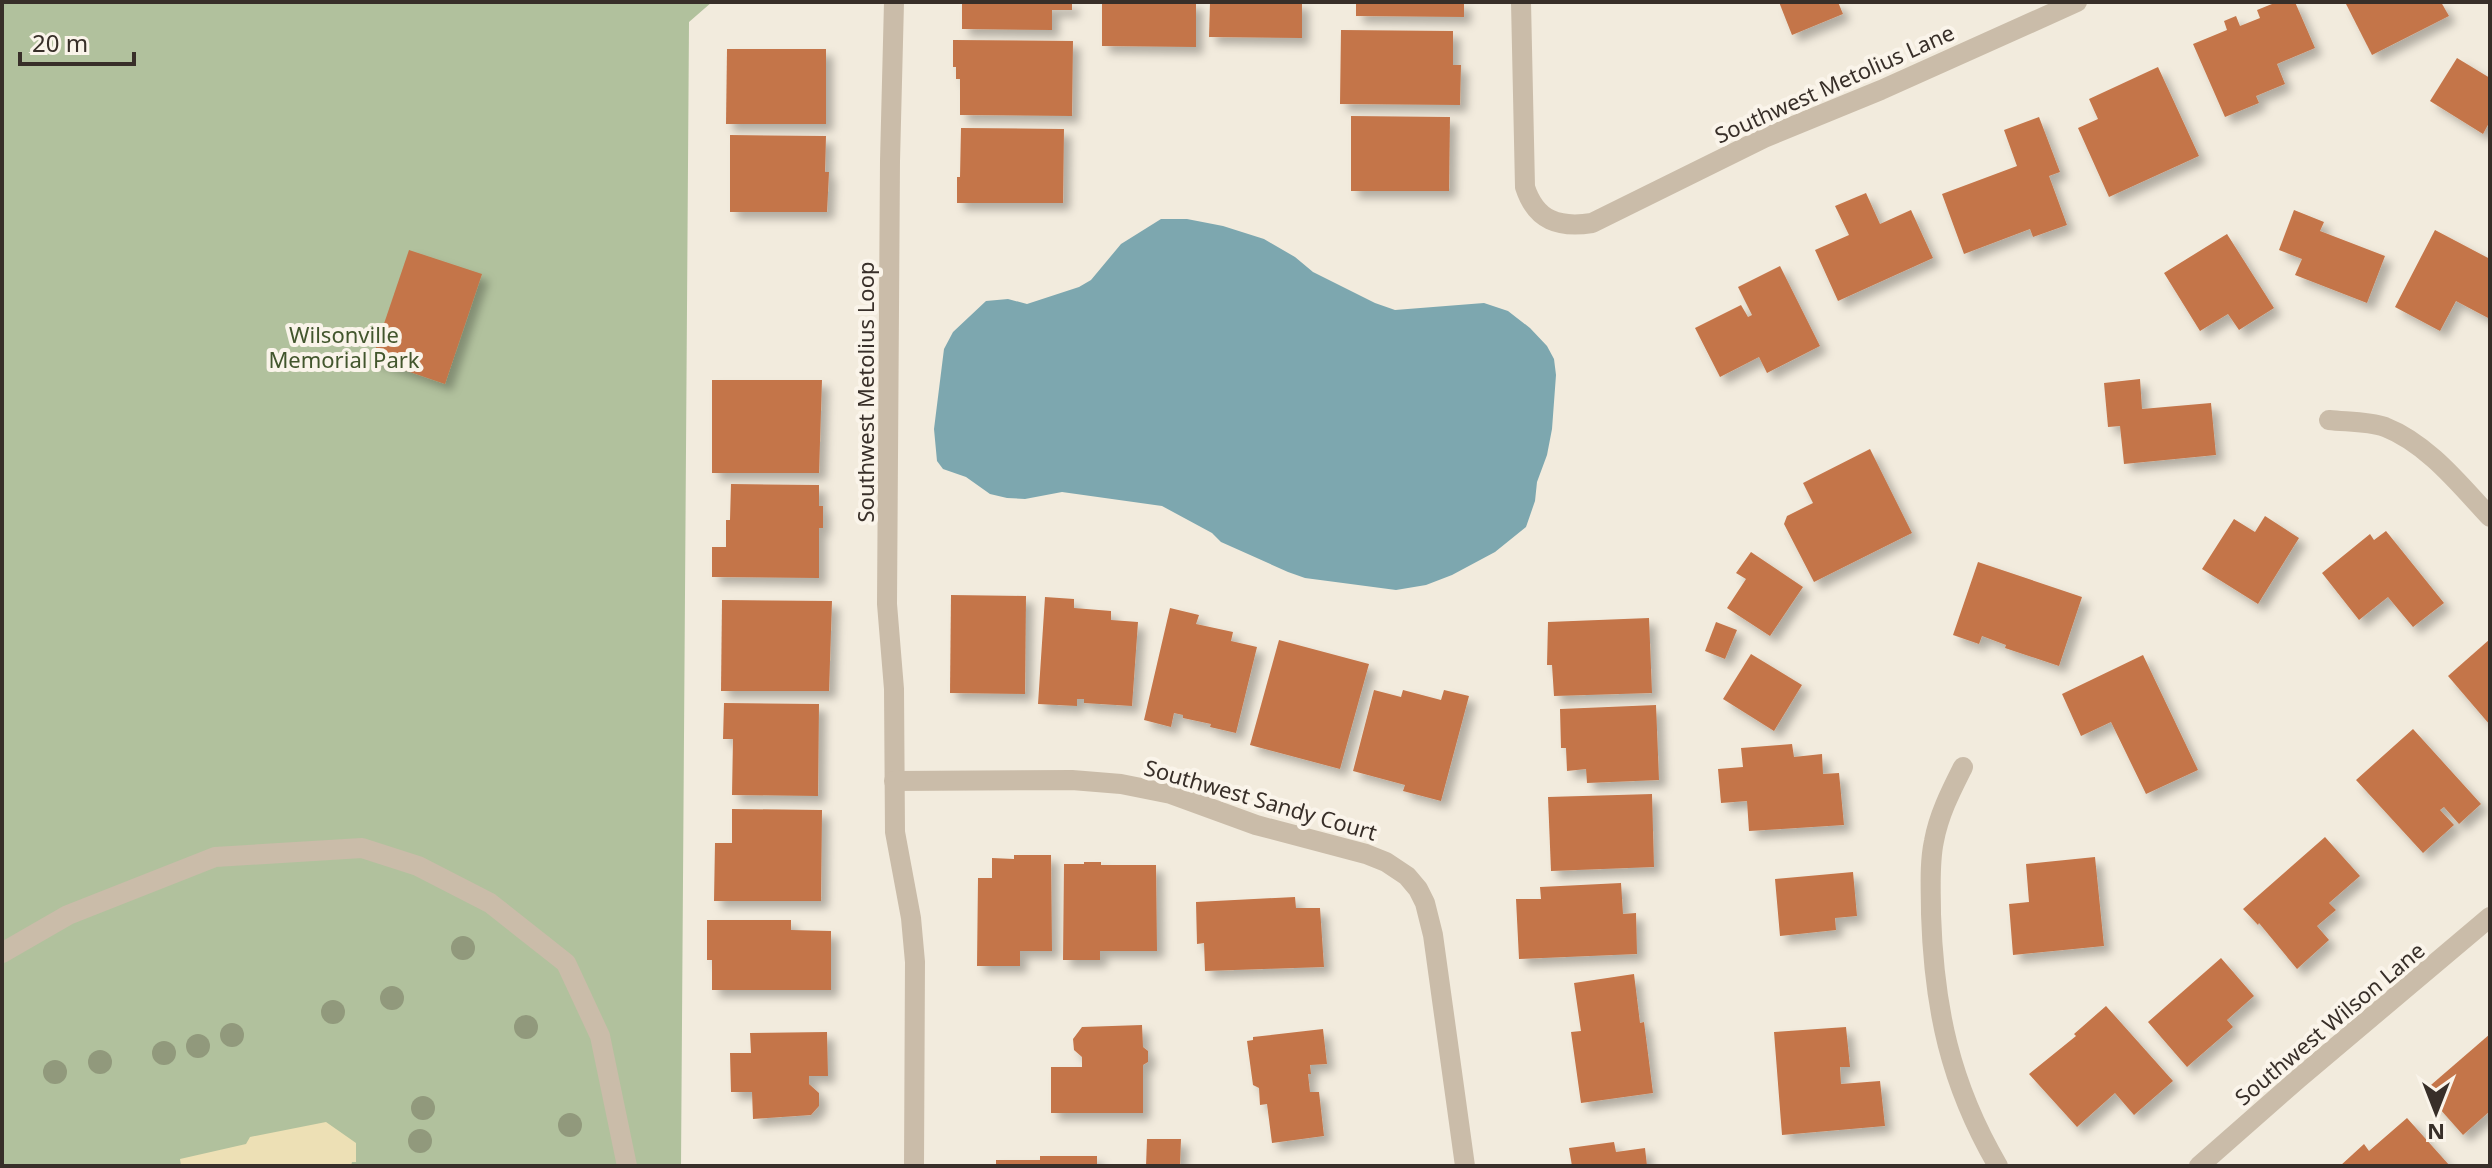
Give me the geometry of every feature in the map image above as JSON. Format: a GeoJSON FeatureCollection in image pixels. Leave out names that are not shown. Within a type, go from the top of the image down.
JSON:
{"type":"FeatureCollection","features":[{"type":"Feature","properties":{"kind":"street","name":"Southwest Metolius Loop"},"geometry":{"type":"LineString","coordinates":[[894,2],[887,592],[894,689],[895,832],[915,962],[914,1166]]}},
{"type":"Feature","properties":{"kind":"street","name":"Southwest Metolius Lane"},"geometry":{"type":"LineString","coordinates":[[1521,2],[1525,187],[1534,209],[1559,222],[1578,225],[1592,223],[1764,138],[1881,90],[2077,2]]}},
{"type":"Feature","properties":{"kind":"street"},"geometry":{"type":"LineString","coordinates":[[2329,420],[2382,426],[2407,438],[2450,475],[2490,517]]}},
{"type":"Feature","properties":{"kind":"street"},"geometry":{"type":"LineString","coordinates":[[1963,767],[1941,812],[1933,843],[1931,888],[1935,972],[1941,1018],[1957,1084],[1998,1166]]}},
{"type":"Feature","properties":{"kind":"street","name":"Southwest Sandy Court"},"geometry":{"type":"LineString","coordinates":[[894,781],[1072,780],[1121,784],[1171,794],[1256,825],[1366,854],[1386,862],[1407,876],[1425,903],[1433,935],[1465,1166]]}},
{"type":"Feature","properties":{"kind":"street"},"geometry":{"type":"LineString","coordinates":[[2,953],[68,915],[215,857],[362,848],[418,866],[490,903],[566,963],[600,1036],[627,1166]]}},
{"type":"Feature","properties":{"kind":"street","name":"Southwest Wilson Lane"},"geometry":{"type":"LineString","coordinates":[[2199,1166],[2490,917]]}},
{"type":"Feature","properties":{"kind":"green space","name":"Wilsonville Memorial Park"},"geometry":{"type":"Polygon","coordinates":[[[2,2],[712,2],[689,22],[681,1166],[2,1166],[2,2]]]}},
{"type":"Feature","properties":{"kind":"sand"},"geometry":{"type":"Polygon","coordinates":[[[326,1122],[356,1143],[356,1162],[352,1162],[351,1166],[181,1166],[180,1159],[246,1144],[250,1137],[326,1122]]]}},
{"type":"Feature","properties":{"kind":"water"},"geometry":{"type":"Polygon","coordinates":[[[1161,219],[1187,219],[1264,239],[1313,272],[1395,310],[1484,303],[1508,311],[1530,328],[1547,346],[1554,359],[1556,375],[1547,455],[1526,527],[1495,552],[1452,575],[1426,585],[1396,590],[1305,578],[1288,572],[1221,542],[1212,533],[1162,506],[1062,492],[1025,499],[1007,498],[990,494],[966,477],[943,469],[937,461],[934,429],[944,349],[953,332],[986,301],[1008,299],[1027,304],[1079,287],[1091,280],[1121,244],[1161,219]]]}},
{"type":"Feature","properties":{"kind":"building"},"geometry":{"type":"Polygon","coordinates":[[[962,2],[1072,2],[1072,10],[1052,10],[1052,30],[962,29],[962,2]]]}},
{"type":"Feature","properties":{"kind":"building"},"geometry":{"type":"Polygon","coordinates":[[[1102,2],[1196,2],[1196,47],[1102,46],[1102,2]]]}},
{"type":"Feature","properties":{"kind":"building"},"geometry":{"type":"Polygon","coordinates":[[[1210,2],[1302,2],[1302,38],[1209,37],[1210,2]]]}},
{"type":"Feature","properties":{"kind":"building"},"geometry":{"type":"Polygon","coordinates":[[[1356,2],[1464,2],[1464,17],[1356,16],[1356,2]]]}},
{"type":"Feature","properties":{"kind":"building"},"geometry":{"type":"Polygon","coordinates":[[[1779,2],[1838,2],[1843,14],[1792,35],[1779,2]]]}},
{"type":"Feature","properties":{"kind":"building"},"geometry":{"type":"Polygon","coordinates":[[[2277,2],[2295,2],[2315,48],[2277,64],[2285,84],[2256,96],[2259,103],[2225,117],[2193,44],[2227,30],[2224,21],[2236,16],[2240,26],[2260,18],[2257,10],[2277,2]]]}},
{"type":"Feature","properties":{"kind":"building"},"geometry":{"type":"Polygon","coordinates":[[[2345,2],[2441,2],[2449,16],[2372,55],[2345,2]]]}},
{"type":"Feature","properties":{"kind":"building"},"geometry":{"type":"Polygon","coordinates":[[[1341,30],[1453,31],[1453,65],[1461,65],[1460,105],[1340,104],[1341,30]]]}},
{"type":"Feature","properties":{"kind":"building"},"geometry":{"type":"Polygon","coordinates":[[[953,40],[1073,41],[1072,116],[960,115],[960,79],[956,79],[956,67],[953,67],[953,40]]]}},
{"type":"Feature","properties":{"kind":"building"},"geometry":{"type":"Polygon","coordinates":[[[727,49],[826,49],[826,124],[726,124],[727,49]]]}},
{"type":"Feature","properties":{"kind":"building"},"geometry":{"type":"Polygon","coordinates":[[[2457,58],[2490,78],[2490,121],[2483,134],[2430,101],[2457,58]]]}},
{"type":"Feature","properties":{"kind":"building"},"geometry":{"type":"Polygon","coordinates":[[[2158,67],[2199,156],[2109,197],[2078,128],[2098,119],[2089,99],[2158,67]]]}},
{"type":"Feature","properties":{"kind":"building"},"geometry":{"type":"Polygon","coordinates":[[[1351,116],[1450,117],[1449,191],[1351,191],[1351,116]]]}},
{"type":"Feature","properties":{"kind":"building"},"geometry":{"type":"Polygon","coordinates":[[[2039,117],[2060,172],[2049,176],[2067,225],[2033,237],[2030,229],[1964,254],[1942,194],[2017,166],[2004,130],[2039,117]]]}},
{"type":"Feature","properties":{"kind":"building"},"geometry":{"type":"Polygon","coordinates":[[[961,128],[1064,129],[1063,203],[957,203],[961,128]]]}},
{"type":"Feature","properties":{"kind":"building"},"geometry":{"type":"Polygon","coordinates":[[[730,135],[826,136],[825,172],[829,172],[827,212],[730,212],[730,135]]]}},
{"type":"Feature","properties":{"kind":"building"},"geometry":{"type":"Polygon","coordinates":[[[1866,193],[1880,224],[1911,210],[1933,258],[1838,301],[1815,250],[1849,235],[1835,206],[1866,193]]]}},
{"type":"Feature","properties":{"kind":"building"},"geometry":{"type":"Polygon","coordinates":[[[2294,210],[2324,222],[2320,231],[2385,256],[2367,303],[2295,275],[2302,259],[2279,250],[2294,210]]]}},
{"type":"Feature","properties":{"kind":"building"},"geometry":{"type":"Polygon","coordinates":[[[2435,230],[2490,259],[2490,319],[2456,301],[2440,331],[2395,307],[2435,230]]]}},
{"type":"Feature","properties":{"kind":"building"},"geometry":{"type":"Polygon","coordinates":[[[2227,234],[2274,308],[2239,330],[2228,314],[2200,331],[2164,273],[2227,234]]]}},
{"type":"Feature","properties":{"kind":"building"},"geometry":{"type":"Polygon","coordinates":[[[409,250],[482,274],[445,384],[372,359],[409,250]]]}},
{"type":"Feature","properties":{"kind":"building"},"geometry":{"type":"Polygon","coordinates":[[[1780,266],[1820,346],[1767,373],[1759,357],[1720,377],[1695,328],[1741,305],[1748,317],[1752,315],[1738,287],[1780,266]]]}},
{"type":"Feature","properties":{"kind":"building"},"geometry":{"type":"Polygon","coordinates":[[[2140,379],[2142,409],[2211,403],[2216,455],[2124,464],[2120,426],[2108,427],[2104,383],[2140,379]]]}},
{"type":"Feature","properties":{"kind":"building"},"geometry":{"type":"Polygon","coordinates":[[[712,380],[822,380],[819,473],[712,473],[712,380]]]}},
{"type":"Feature","properties":{"kind":"building"},"geometry":{"type":"Polygon","coordinates":[[[1870,449],[1912,533],[1814,582],[1784,524],[1787,516],[1813,503],[1803,483],[1870,449]]]}},
{"type":"Feature","properties":{"kind":"building"},"geometry":{"type":"Polygon","coordinates":[[[731,484],[819,485],[823,528],[819,528],[819,578],[712,577],[712,547],[726,547],[731,484]]]}},
{"type":"Feature","properties":{"kind":"building"},"geometry":{"type":"Polygon","coordinates":[[[2265,516],[2299,538],[2258,604],[2202,569],[2234,519],[2255,532],[2265,516]]]}},
{"type":"Feature","properties":{"kind":"building"},"geometry":{"type":"Polygon","coordinates":[[[2386,531],[2444,603],[2413,627],[2388,597],[2359,620],[2322,573],[2370,534],[2374,540],[2386,531]]]}},
{"type":"Feature","properties":{"kind":"building"},"geometry":{"type":"Polygon","coordinates":[[[1751,552],[1803,587],[1770,636],[1727,608],[1746,579],[1736,573],[1751,552]]]}},
{"type":"Feature","properties":{"kind":"building"},"geometry":{"type":"Polygon","coordinates":[[[1978,562],[2082,597],[2059,666],[2005,648],[2006,645],[1982,636],[1979,644],[1953,635],[1978,562]]]}},
{"type":"Feature","properties":{"kind":"building"},"geometry":{"type":"Polygon","coordinates":[[[951,595],[1026,596],[1025,694],[950,693],[951,595]]]}},
{"type":"Feature","properties":{"kind":"building"},"geometry":{"type":"Polygon","coordinates":[[[1045,597],[1074,599],[1074,608],[1111,611],[1111,620],[1138,622],[1132,706],[1084,703],[1084,699],[1077,699],[1077,706],[1038,704],[1045,597]]]}},
{"type":"Feature","properties":{"kind":"building"},"geometry":{"type":"Polygon","coordinates":[[[722,600],[832,601],[829,691],[721,691],[722,600]]]}},
{"type":"Feature","properties":{"kind":"building"},"geometry":{"type":"Polygon","coordinates":[[[1170,608],[1199,615],[1196,624],[1233,632],[1231,641],[1257,647],[1236,733],[1174,713],[1171,727],[1144,720],[1170,608]]]}},
{"type":"Feature","properties":{"kind":"building"},"geometry":{"type":"Polygon","coordinates":[[[1649,618],[1652,693],[1554,696],[1552,665],[1547,665],[1548,622],[1649,618]]]}},
{"type":"Feature","properties":{"kind":"building"},"geometry":{"type":"Polygon","coordinates":[[[1716,622],[1737,630],[1725,659],[1705,651],[1716,622]]]}},
{"type":"Feature","properties":{"kind":"building"},"geometry":{"type":"Polygon","coordinates":[[[2490,639],[2490,725],[2448,676],[2490,639]]]}},
{"type":"Feature","properties":{"kind":"building"},"geometry":{"type":"Polygon","coordinates":[[[1279,640],[1369,664],[1340,769],[1250,745],[1279,640]]]}},
{"type":"Feature","properties":{"kind":"building"},"geometry":{"type":"Polygon","coordinates":[[[1751,654],[1802,685],[1774,731],[1723,699],[1751,654]]]}},
{"type":"Feature","properties":{"kind":"building"},"geometry":{"type":"Polygon","coordinates":[[[2143,655],[2198,770],[2146,794],[2111,722],[2081,736],[2062,694],[2143,655]]]}},
{"type":"Feature","properties":{"kind":"building"},"geometry":{"type":"Polygon","coordinates":[[[1374,690],[1401,697],[1403,690],[1441,700],[1444,690],[1469,696],[1441,801],[1403,791],[1405,785],[1353,771],[1374,690]]]}},
{"type":"Feature","properties":{"kind":"building"},"geometry":{"type":"Polygon","coordinates":[[[724,703],[819,704],[818,796],[732,795],[733,739],[723,739],[724,703]]]}},
{"type":"Feature","properties":{"kind":"building"},"geometry":{"type":"Polygon","coordinates":[[[1656,705],[1659,780],[1587,783],[1586,769],[1567,771],[1566,748],[1561,748],[1560,709],[1656,705]]]}},
{"type":"Feature","properties":{"kind":"building"},"geometry":{"type":"Polygon","coordinates":[[[2413,729],[2481,804],[2459,824],[2444,807],[2440,810],[2454,825],[2423,853],[2356,780],[2413,729]]]}},
{"type":"Feature","properties":{"kind":"building"},"geometry":{"type":"Polygon","coordinates":[[[1792,744],[1794,757],[1822,754],[1823,774],[1839,773],[1844,825],[1749,831],[1747,801],[1721,803],[1718,769],[1743,767],[1741,748],[1792,744]]]}},
{"type":"Feature","properties":{"kind":"building"},"geometry":{"type":"Polygon","coordinates":[[[1652,794],[1654,867],[1551,871],[1548,797],[1652,794]]]}},
{"type":"Feature","properties":{"kind":"building"},"geometry":{"type":"Polygon","coordinates":[[[732,809],[822,810],[821,901],[714,901],[715,843],[732,843],[732,809]]]}},
{"type":"Feature","properties":{"kind":"building"},"geometry":{"type":"Polygon","coordinates":[[[2325,837],[2360,876],[2329,903],[2336,910],[2317,926],[2329,940],[2297,969],[2259,923],[2243,909],[2325,837]]]}},
{"type":"Feature","properties":{"kind":"building"},"geometry":{"type":"Polygon","coordinates":[[[1014,855],[1051,855],[1052,951],[1020,951],[1020,966],[977,966],[978,878],[992,878],[992,858],[1014,859],[1014,855]]]}},
{"type":"Feature","properties":{"kind":"building"},"geometry":{"type":"Polygon","coordinates":[[[2095,857],[2104,946],[2013,955],[2009,904],[2029,902],[2026,864],[2095,857]]]}},
{"type":"Feature","properties":{"kind":"building"},"geometry":{"type":"Polygon","coordinates":[[[1064,864],[1156,865],[1157,951],[1100,951],[1100,960],[1063,960],[1064,864]]]}},
{"type":"Feature","properties":{"kind":"building"},"geometry":{"type":"Polygon","coordinates":[[[1853,872],[1857,916],[1835,918],[1836,930],[1780,936],[1775,879],[1853,872]]]}},
{"type":"Feature","properties":{"kind":"building"},"geometry":{"type":"Polygon","coordinates":[[[1621,883],[1623,914],[1636,913],[1637,954],[1519,959],[1516,899],[1541,899],[1540,887],[1621,883]]]}},
{"type":"Feature","properties":{"kind":"building"},"geometry":{"type":"Polygon","coordinates":[[[1295,897],[1296,908],[1320,908],[1324,967],[1205,971],[1204,943],[1197,944],[1196,902],[1295,897]]]}},
{"type":"Feature","properties":{"kind":"building"},"geometry":{"type":"Polygon","coordinates":[[[707,920],[791,920],[791,930],[831,931],[831,990],[712,990],[712,960],[707,960],[707,920]]]}},
{"type":"Feature","properties":{"kind":"building"},"geometry":{"type":"Polygon","coordinates":[[[2221,958],[2254,996],[2227,1020],[2233,1027],[2187,1067],[2148,1022],[2221,958]]]}},
{"type":"Feature","properties":{"kind":"building"},"geometry":{"type":"Polygon","coordinates":[[[1634,974],[1653,1093],[1581,1103],[1571,1032],[1581,1031],[1574,983],[1634,974]]]}},
{"type":"Feature","properties":{"kind":"building"},"geometry":{"type":"Polygon","coordinates":[[[2106,1006],[2173,1081],[2134,1115],[2115,1093],[2077,1127],[2029,1074],[2076,1036],[2074,1034],[2106,1006]]]}},
{"type":"Feature","properties":{"kind":"building"},"geometry":{"type":"Polygon","coordinates":[[[1142,1025],[1143,1047],[1148,1051],[1148,1062],[1143,1065],[1143,1113],[1051,1113],[1051,1067],[1082,1067],[1082,1057],[1074,1050],[1073,1039],[1082,1027],[1142,1025]]]}},
{"type":"Feature","properties":{"kind":"building"},"geometry":{"type":"Polygon","coordinates":[[[1846,1027],[1850,1067],[1840,1067],[1841,1084],[1880,1081],[1885,1126],[1782,1135],[1774,1032],[1846,1027]]]}},
{"type":"Feature","properties":{"kind":"building"},"geometry":{"type":"Polygon","coordinates":[[[1323,1029],[1327,1064],[1310,1065],[1311,1074],[1308,1074],[1310,1092],[1319,1092],[1324,1136],[1272,1143],[1267,1104],[1260,1105],[1259,1088],[1253,1085],[1247,1041],[1253,1040],[1253,1037],[1323,1029]]]}},
{"type":"Feature","properties":{"kind":"building"},"geometry":{"type":"Polygon","coordinates":[[[827,1032],[828,1076],[809,1076],[809,1084],[819,1093],[819,1106],[811,1115],[753,1119],[752,1092],[731,1092],[730,1053],[751,1053],[750,1033],[827,1032]]]}},
{"type":"Feature","properties":{"kind":"building"},"geometry":{"type":"Polygon","coordinates":[[[2490,1034],[2490,1111],[2463,1135],[2424,1091],[2490,1034]]]}},
{"type":"Feature","properties":{"kind":"building"},"geometry":{"type":"Polygon","coordinates":[[[2407,1118],[2450,1166],[2340,1166],[2364,1144],[2369,1151],[2407,1118]]]}},
{"type":"Feature","properties":{"kind":"building"},"geometry":{"type":"Polygon","coordinates":[[[1147,1139],[1181,1139],[1180,1166],[1146,1166],[1147,1139]]]}},
{"type":"Feature","properties":{"kind":"building"},"geometry":{"type":"Polygon","coordinates":[[[1614,1142],[1616,1152],[1645,1148],[1647,1166],[1572,1166],[1569,1148],[1614,1142]]]}},
{"type":"Feature","properties":{"kind":"building"},"geometry":{"type":"Polygon","coordinates":[[[1040,1156],[1097,1156],[1097,1166],[996,1166],[996,1160],[1040,1160],[1040,1156]]]}}]}
